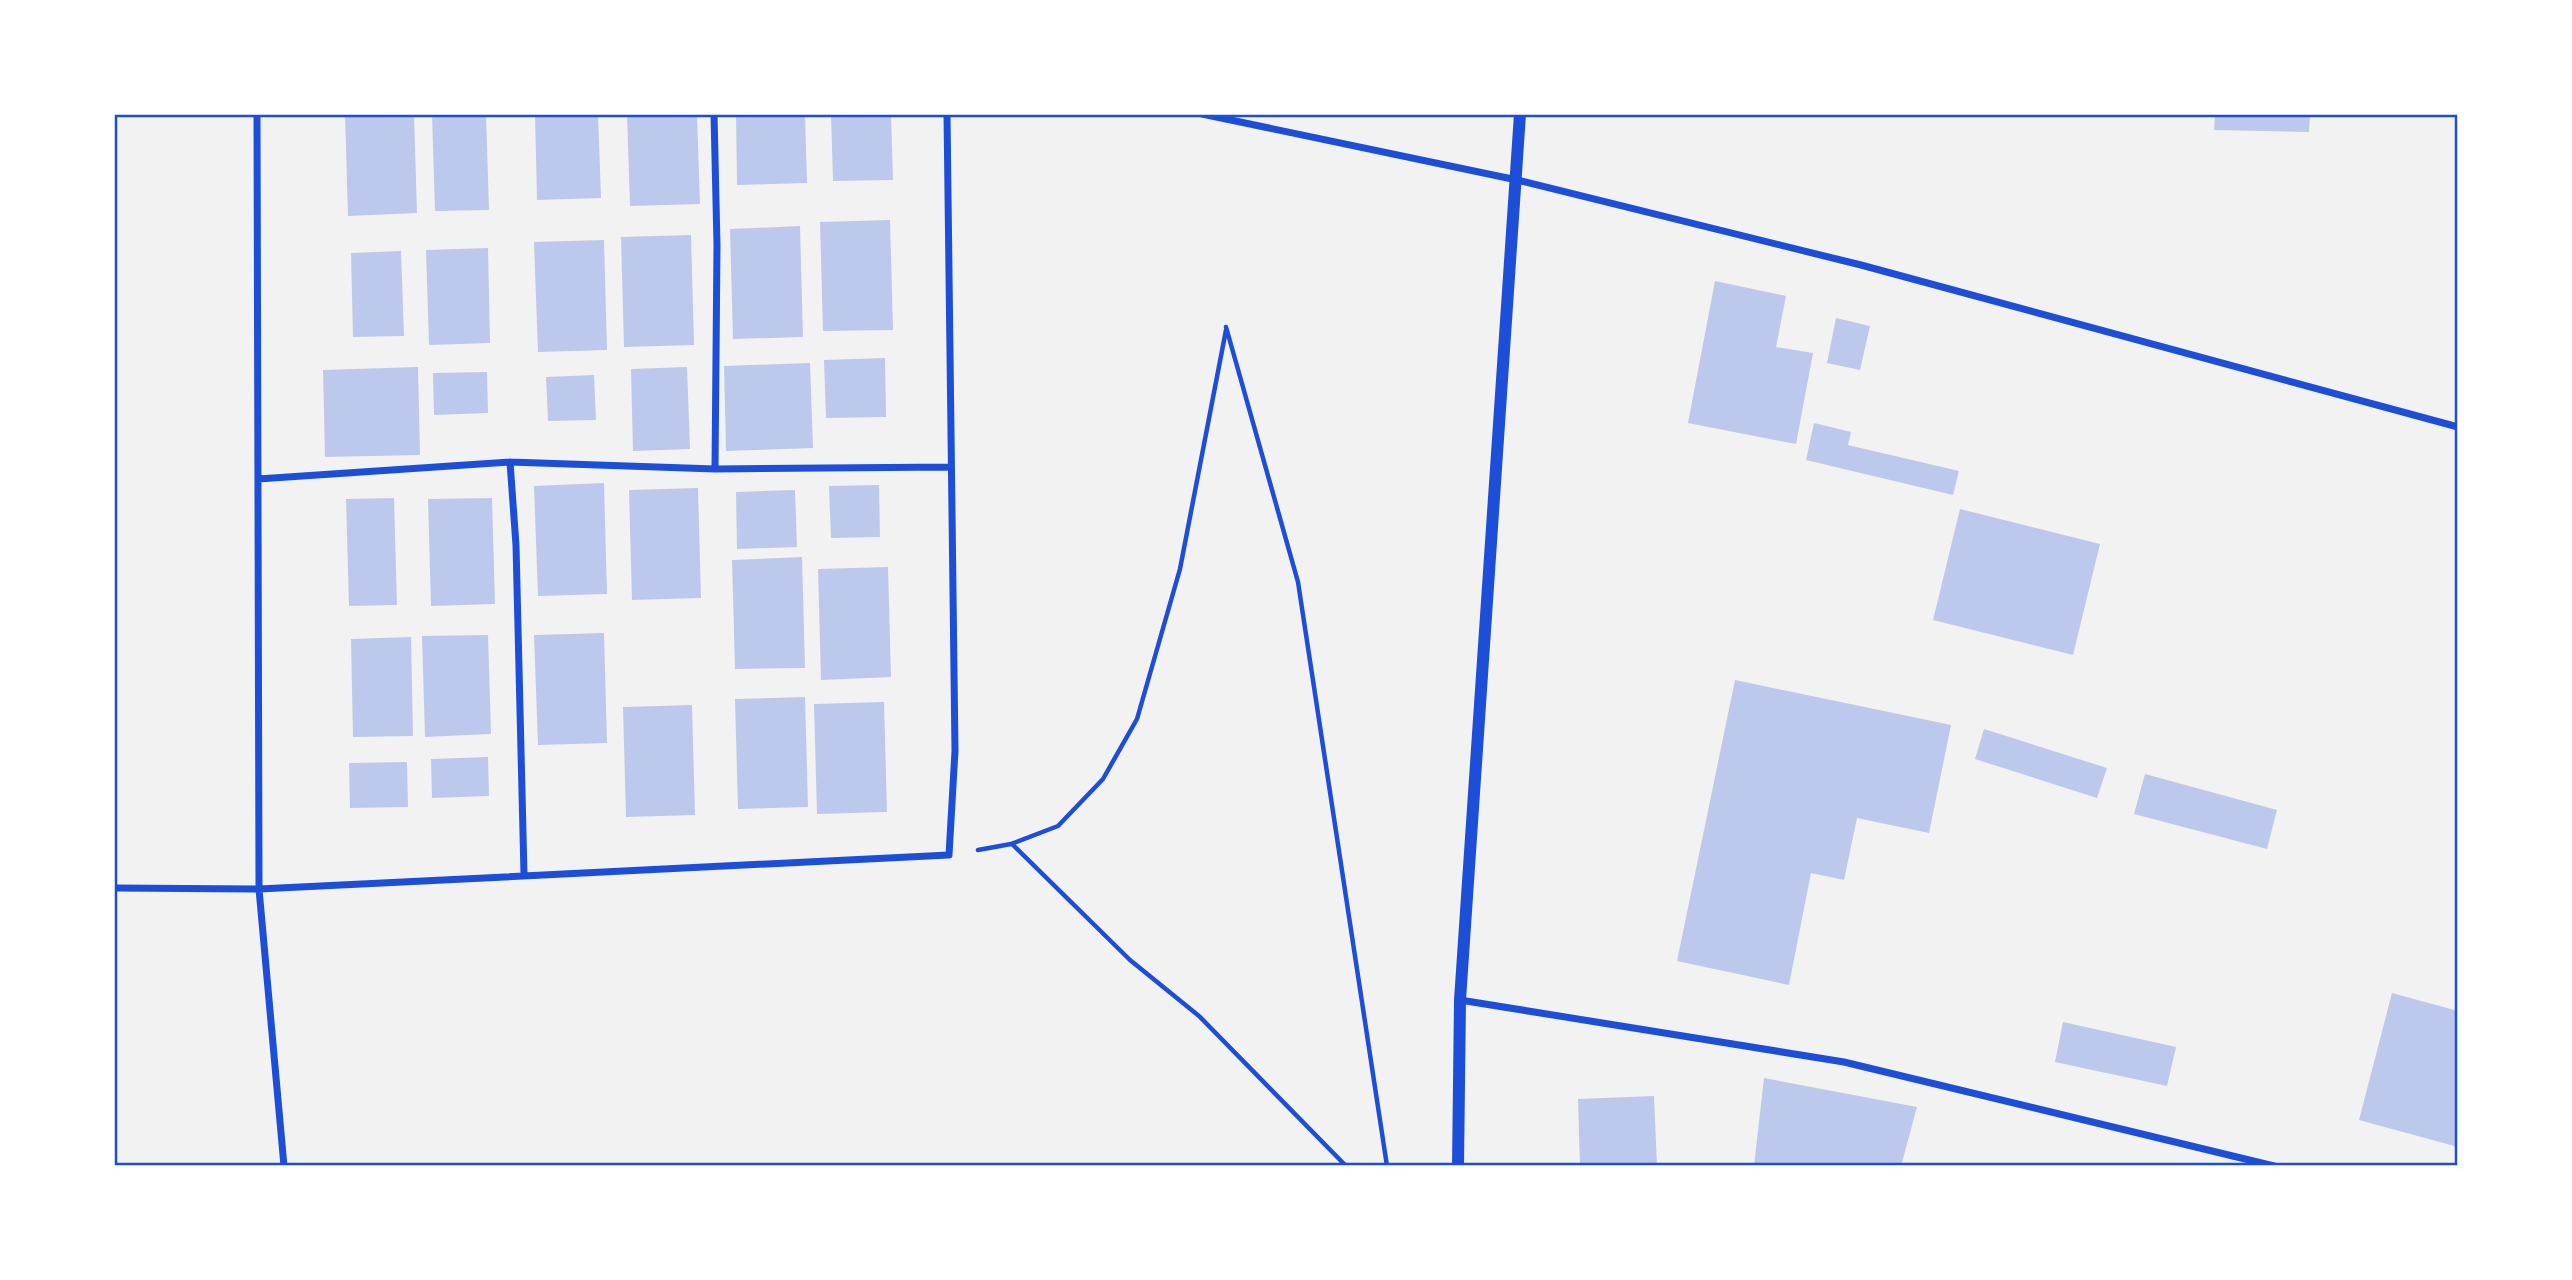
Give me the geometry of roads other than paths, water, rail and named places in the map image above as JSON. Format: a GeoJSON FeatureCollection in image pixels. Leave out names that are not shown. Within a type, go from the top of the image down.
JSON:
{"type":"FeatureCollection","features":[{"type":"Feature","properties":{"kind":"street"},"geometry":{"type":"LineString","coordinates":[[257,114],[259,889],[284,1166]]}},
{"type":"Feature","properties":{"kind":"street"},"geometry":{"type":"LineString","coordinates":[[714,114],[717,245],[715,469]]}},
{"type":"Feature","properties":{"kind":"street"},"geometry":{"type":"LineString","coordinates":[[114,888],[259,889],[949,855],[954,751],[947,114]]}},
{"type":"Feature","properties":{"kind":"street"},"geometry":{"type":"LineString","coordinates":[[1202,114],[1517,180],[1861,265],[2458,427]]}},
{"type":"Feature","properties":{"kind":"street"},"geometry":{"type":"LineString","coordinates":[[1458,1166],[1460,1000],[1520,114]]}},
{"type":"Feature","properties":{"kind":"street"},"geometry":{"type":"LineString","coordinates":[[258,479],[510,462],[715,469],[951,467]]}},
{"type":"Feature","properties":{"kind":"street"},"geometry":{"type":"LineString","coordinates":[[510,462],[516,545],[524,874]]}},
{"type":"Feature","properties":{"kind":"street"},"geometry":{"type":"LineString","coordinates":[[1460,1000],[1844,1062],[2274,1166]]}}]}
